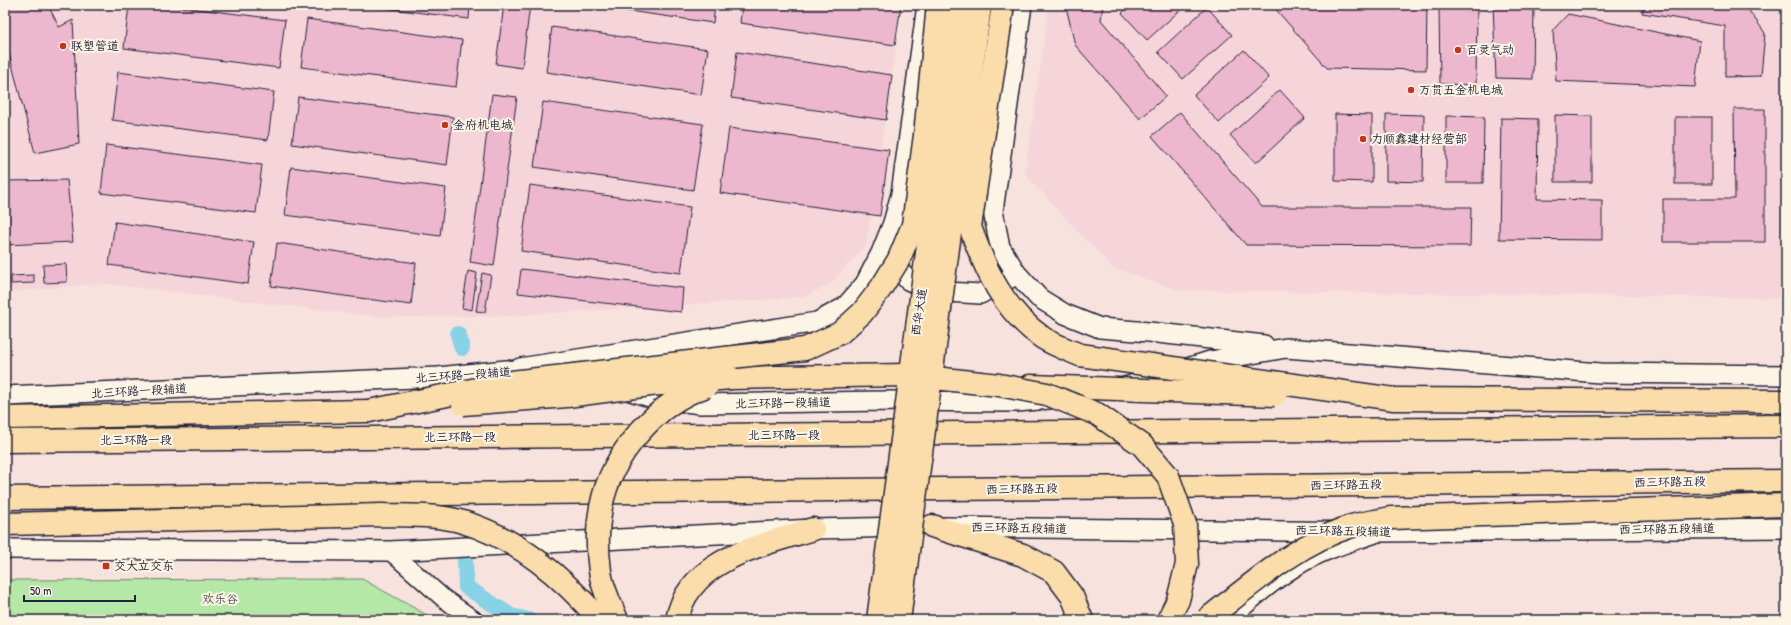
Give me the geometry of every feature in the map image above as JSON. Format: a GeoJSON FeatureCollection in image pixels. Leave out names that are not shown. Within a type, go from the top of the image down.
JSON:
{"type":"FeatureCollection","features":[{"type":"Feature","properties":{"kind":"highway"},"geometry":{"type":"LineString","coordinates":[[913,226],[925,135],[938,5]]}},
{"type":"Feature","properties":{"kind":"highway","name":"西华大道"},"geometry":{"type":"LineString","coordinates":[[957,107],[960,5]]}},
{"type":"Feature","properties":{"kind":"highway","name":"西华大道"},"geometry":{"type":"LineString","coordinates":[[878,620],[957,107],[980,5]]}},
{"type":"Feature","properties":{"kind":"highway"},"geometry":{"type":"LineString","coordinates":[[970,227],[1003,5]]}},
{"type":"Feature","properties":{"kind":"highway"},"geometry":{"type":"LineString","coordinates":[[934,41],[957,107]]}},
{"type":"Feature","properties":{"kind":"highway"},"geometry":{"type":"LineString","coordinates":[[957,107],[997,48]]}},
{"type":"Feature","properties":{"kind":"highway"},"geometry":{"type":"LineString","coordinates":[[369,411],[511,382],[805,349],[840,333],[862,313],[881,288],[899,259],[913,226],[950,157]]}},
{"type":"Feature","properties":{"kind":"highway"},"geometry":{"type":"LineString","coordinates":[[950,157],[970,227],[981,258],[1002,298],[1023,322],[1044,339],[1080,355],[1394,399]]}},
{"type":"Feature","properties":{"kind":"highway","name":"西华大道"},"geometry":{"type":"LineString","coordinates":[[900,620],[950,157]]}},
{"type":"Feature","properties":{"kind":"highway"},"geometry":{"type":"LineString","coordinates":[[5,418],[369,411],[567,396],[650,385],[731,378],[907,375],[999,385],[1394,399],[1786,401]]}},
{"type":"Feature","properties":{"kind":"highway"},"geometry":{"type":"LineString","coordinates":[[617,620],[600,573],[598,534],[601,506],[611,477],[624,452],[642,430],[661,412],[691,391],[731,378]]}},
{"type":"Feature","properties":{"kind":"highway"},"geometry":{"type":"LineString","coordinates":[[999,385],[1047,394],[1097,414],[1142,445],[1168,476],[1185,524],[1187,564],[1178,600],[1168,620]]}},
{"type":"Feature","properties":{"kind":"highway","name":"北三环路一段"},"geometry":{"type":"LineString","coordinates":[[5,441],[1786,426]]}},
{"type":"Feature","properties":{"kind":"highway","name":"西三环路五段"},"geometry":{"type":"LineString","coordinates":[[5,498],[1786,481]]}},
{"type":"Feature","properties":{"kind":"highway"},"geometry":{"type":"LineString","coordinates":[[1206,620],[1270,570],[1303,548],[1352,526],[1391,518],[1786,505]]}},
{"type":"Feature","properties":{"kind":"highway"},"geometry":{"type":"LineString","coordinates":[[5,524],[381,515],[424,516],[462,522],[502,536],[539,560],[581,598],[600,620]]}},
{"type":"Feature","properties":{"kind":"highway"},"geometry":{"type":"LineString","coordinates":[[932,526],[1023,555],[1054,572],[1072,596],[1082,620]]}},
{"type":"Feature","properties":{"kind":"highway"},"geometry":{"type":"LineString","coordinates":[[677,618],[689,590],[708,571],[732,556],[813,530]]}},
{"type":"Feature","properties":{"kind":"highway"},"geometry":{"type":"LineString","coordinates":[[868,620],[882,590]]}},
{"type":"Feature","properties":{"kind":"highway"},"geometry":{"type":"LineString","coordinates":[[903,594],[907,620]]}},
{"type":"Feature","properties":{"kind":"main road"},"geometry":{"type":"LineString","coordinates":[[506,370],[817,322],[845,307],[865,284],[881,252],[893,223],[901,194],[927,5]]}},
{"type":"Feature","properties":{"kind":"main road"},"geometry":{"type":"LineString","coordinates":[[1022,5],[993,211],[1000,247],[1017,274],[1039,298],[1065,314],[1100,328],[1149,332],[1286,348],[1600,373],[1786,375]]}},
{"type":"Feature","properties":{"kind":"main road"},"geometry":{"type":"LineString","coordinates":[[881,252],[908,280],[931,291],[980,294],[1017,274]]}},
{"type":"Feature","properties":{"kind":"main road","name":"北三环路一段辅道"},"geometry":{"type":"LineString","coordinates":[[5,396],[438,377],[506,370],[564,376],[608,385],[653,398],[701,404],[918,401],[1018,402],[1106,393],[1210,361],[1286,348]]}},
{"type":"Feature","properties":{"kind":"main road","name":"西三环路五段辅道"},"geometry":{"type":"LineString","coordinates":[[813,530],[932,526],[1379,532],[1786,528]]}},
{"type":"Feature","properties":{"kind":"main road"},"geometry":{"type":"LineString","coordinates":[[5,549],[390,551],[813,530]]}},
{"type":"Feature","properties":{"kind":"street"},"geometry":{"type":"LineString","coordinates":[[1228,620],[1277,580],[1302,563],[1328,551],[1379,532]]}},
{"type":"Feature","properties":{"kind":"street"},"geometry":{"type":"LineString","coordinates":[[390,551],[443,598],[474,620]]}},
{"type":"Feature","properties":{"kind":"shaded area","name":"金府机电城"},"geometry":{"type":"Polygon","coordinates":[[[5,5],[902,5],[866,246],[829,285],[803,297],[502,316],[379,317],[100,283],[5,293],[5,5]]]}},
{"type":"Feature","properties":{"kind":"shaded area","name":"万贯五金机电城"},"geometry":{"type":"Polygon","coordinates":[[[1049,5],[1786,5],[1786,298],[1177,290],[1111,267],[1025,174],[1049,5]]]}},
{"type":"Feature","properties":{"kind":"green space","name":"欢乐谷"},"geometry":{"type":"Polygon","coordinates":[[[362,579],[436,620],[5,620],[5,580],[362,579]]]}},
{"type":"Feature","properties":{"kind":"building"},"geometry":{"type":"Polygon","coordinates":[[[5,5],[48,5],[59,27],[73,20],[79,144],[35,153],[5,38],[5,5]]]}},
{"type":"Feature","properties":{"kind":"building"},"geometry":{"type":"Polygon","coordinates":[[[129,5],[166,5],[285,20],[279,68],[124,48],[129,5]]]}},
{"type":"Feature","properties":{"kind":"building"},"geometry":{"type":"Polygon","coordinates":[[[361,5],[470,5],[469,19],[361,5]]]}},
{"type":"Feature","properties":{"kind":"building"},"geometry":{"type":"Polygon","coordinates":[[[504,5],[530,5],[522,68],[496,64],[504,5]]]}},
{"type":"Feature","properties":{"kind":"building"},"geometry":{"type":"Polygon","coordinates":[[[586,5],[715,5],[713,23],[586,5]]]}},
{"type":"Feature","properties":{"kind":"building"},"geometry":{"type":"Polygon","coordinates":[[[742,5],[901,5],[895,45],[740,23],[742,5]]]}},
{"type":"Feature","properties":{"kind":"building"},"geometry":{"type":"Polygon","coordinates":[[[1069,5],[1103,5],[1101,20],[1166,96],[1140,119],[1075,45],[1067,11],[1069,5]]]}},
{"type":"Feature","properties":{"kind":"building"},"geometry":{"type":"Polygon","coordinates":[[[1130,5],[1186,5],[1147,40],[1122,13],[1130,5]]]}},
{"type":"Feature","properties":{"kind":"building"},"geometry":{"type":"Polygon","coordinates":[[[1272,5],[1427,5],[1426,70],[1327,68],[1272,5]]]}},
{"type":"Feature","properties":{"kind":"building"},"geometry":{"type":"Polygon","coordinates":[[[1439,5],[1477,5],[1476,85],[1440,84],[1439,5]]]}},
{"type":"Feature","properties":{"kind":"building"},"geometry":{"type":"Polygon","coordinates":[[[1493,5],[1534,5],[1533,79],[1496,78],[1493,5]]]}},
{"type":"Feature","properties":{"kind":"building"},"geometry":{"type":"Polygon","coordinates":[[[1644,5],[1745,5],[1765,33],[1761,76],[1725,77],[1725,26],[1642,13],[1644,5]]]}},
{"type":"Feature","properties":{"kind":"building"},"geometry":{"type":"Polygon","coordinates":[[[1207,7],[1232,35],[1183,79],[1158,52],[1207,7]]]}},
{"type":"Feature","properties":{"kind":"building"},"geometry":{"type":"Polygon","coordinates":[[[1568,14],[1700,41],[1695,87],[1556,81],[1553,30],[1568,14]]]}},
{"type":"Feature","properties":{"kind":"building"},"geometry":{"type":"Polygon","coordinates":[[[307,19],[462,40],[456,87],[301,67],[307,19]]]}},
{"type":"Feature","properties":{"kind":"building"},"geometry":{"type":"Polygon","coordinates":[[[552,27],[708,49],[701,95],[546,72],[552,27]]]}},
{"type":"Feature","properties":{"kind":"building"},"geometry":{"type":"Polygon","coordinates":[[[1244,50],[1269,78],[1219,123],[1194,95],[1244,50]]]}},
{"type":"Feature","properties":{"kind":"building"},"geometry":{"type":"Polygon","coordinates":[[[737,52],[892,75],[886,120],[731,98],[737,52]]]}},
{"type":"Feature","properties":{"kind":"building"},"geometry":{"type":"Polygon","coordinates":[[[118,72],[274,92],[268,140],[112,120],[118,72]]]}},
{"type":"Feature","properties":{"kind":"building"},"geometry":{"type":"Polygon","coordinates":[[[1280,90],[1305,118],[1256,163],[1230,135],[1280,90]]]}},
{"type":"Feature","properties":{"kind":"building"},"geometry":{"type":"Polygon","coordinates":[[[492,94],[517,97],[494,266],[470,262],[492,94]]]}},
{"type":"Feature","properties":{"kind":"building"},"geometry":{"type":"Polygon","coordinates":[[[298,97],[453,117],[447,165],[292,144],[298,97]]]}},
{"type":"Feature","properties":{"kind":"building"},"geometry":{"type":"Polygon","coordinates":[[[543,102],[703,124],[693,190],[534,167],[543,102]]]}},
{"type":"Feature","properties":{"kind":"building"},"geometry":{"type":"Polygon","coordinates":[[[1734,109],[1765,109],[1765,242],[1663,242],[1663,199],[1735,199],[1734,109]]]}},
{"type":"Feature","properties":{"kind":"building"},"geometry":{"type":"Polygon","coordinates":[[[1180,112],[1262,207],[1471,207],[1470,246],[1246,245],[1152,136],[1180,112]]]}},
{"type":"Feature","properties":{"kind":"building"},"geometry":{"type":"Polygon","coordinates":[[[1335,114],[1372,115],[1372,182],[1335,181],[1335,114]]]}},
{"type":"Feature","properties":{"kind":"building"},"geometry":{"type":"Polygon","coordinates":[[[1386,114],[1424,115],[1423,182],[1386,181],[1386,114]]]}},
{"type":"Feature","properties":{"kind":"building"},"geometry":{"type":"Polygon","coordinates":[[[1555,115],[1592,116],[1592,182],[1555,182],[1555,115]]]}},
{"type":"Feature","properties":{"kind":"building"},"geometry":{"type":"Polygon","coordinates":[[[1446,116],[1484,117],[1483,183],[1446,183],[1446,116]]]}},
{"type":"Feature","properties":{"kind":"building"},"geometry":{"type":"Polygon","coordinates":[[[1675,117],[1712,117],[1712,184],[1675,184],[1675,117]]]}},
{"type":"Feature","properties":{"kind":"building"},"geometry":{"type":"Polygon","coordinates":[[[1501,118],[1538,119],[1537,199],[1602,200],[1602,240],[1499,239],[1501,118]]]}},
{"type":"Feature","properties":{"kind":"building"},"geometry":{"type":"Polygon","coordinates":[[[5,126],[7,126],[8,162],[5,162],[5,126]]]}},
{"type":"Feature","properties":{"kind":"building"},"geometry":{"type":"Polygon","coordinates":[[[729,128],[889,150],[880,216],[720,193],[729,128]]]}},
{"type":"Feature","properties":{"kind":"building"},"geometry":{"type":"Polygon","coordinates":[[[106,145],[262,165],[256,213],[101,193],[106,145]]]}},
{"type":"Feature","properties":{"kind":"building"},"geometry":{"type":"Polygon","coordinates":[[[291,167],[446,188],[440,236],[285,215],[291,167]]]}},
{"type":"Feature","properties":{"kind":"building"},"geometry":{"type":"Polygon","coordinates":[[[67,180],[73,242],[5,245],[5,181],[67,180]]]}},
{"type":"Feature","properties":{"kind":"building"},"geometry":{"type":"Polygon","coordinates":[[[530,185],[690,207],[681,273],[521,251],[530,185]]]}},
{"type":"Feature","properties":{"kind":"building"},"geometry":{"type":"Polygon","coordinates":[[[115,222],[254,242],[248,284],[109,265],[115,222]]]}},
{"type":"Feature","properties":{"kind":"building"},"geometry":{"type":"Polygon","coordinates":[[[277,243],[416,263],[411,305],[271,286],[277,243]]]}},
{"type":"Feature","properties":{"kind":"building"},"geometry":{"type":"Polygon","coordinates":[[[66,264],[67,282],[44,283],[43,265],[66,264]]]}},
{"type":"Feature","properties":{"kind":"building"},"geometry":{"type":"Polygon","coordinates":[[[521,269],[683,288],[681,312],[518,293],[521,269]]]}},
{"type":"Feature","properties":{"kind":"building"},"geometry":{"type":"Polygon","coordinates":[[[468,271],[477,273],[472,310],[462,308],[468,271]]]}},
{"type":"Feature","properties":{"kind":"building"},"geometry":{"type":"Polygon","coordinates":[[[482,273],[491,275],[485,312],[476,311],[482,273]]]}},
{"type":"Feature","properties":{"kind":"building"},"geometry":{"type":"Polygon","coordinates":[[[34,275],[34,283],[11,284],[11,276],[34,275]]]}},
{"type":"Feature","properties":{"kind":"waterway"},"geometry":{"type":"LineString","coordinates":[[458,334],[462,348]]}},
{"type":"Feature","properties":{"kind":"waterway"},"geometry":{"type":"LineString","coordinates":[[465,558],[466,587],[511,616],[529,620]]}},
{"type":"Feature","properties":{"kind":"place","name":"联塑管道"},"geometry":{"type":"Point","coordinates":[63,46]}},
{"type":"Feature","properties":{"kind":"place","name":"百灵气动"},"geometry":{"type":"Point","coordinates":[1458,50]}},
{"type":"Feature","properties":{"kind":"place","name":"万贯五金机电城"},"geometry":{"type":"Point","coordinates":[1411,90]}},
{"type":"Feature","properties":{"kind":"place","name":"金府机电城"},"geometry":{"type":"Point","coordinates":[445,125]}},
{"type":"Feature","properties":{"kind":"place","name":"力顺鑫建材经营部"},"geometry":{"type":"Point","coordinates":[1363,139]}},
{"type":"Feature","properties":{"kind":"place","name":"交大立交东"},"geometry":{"type":"Point","coordinates":[106,566]}}]}
